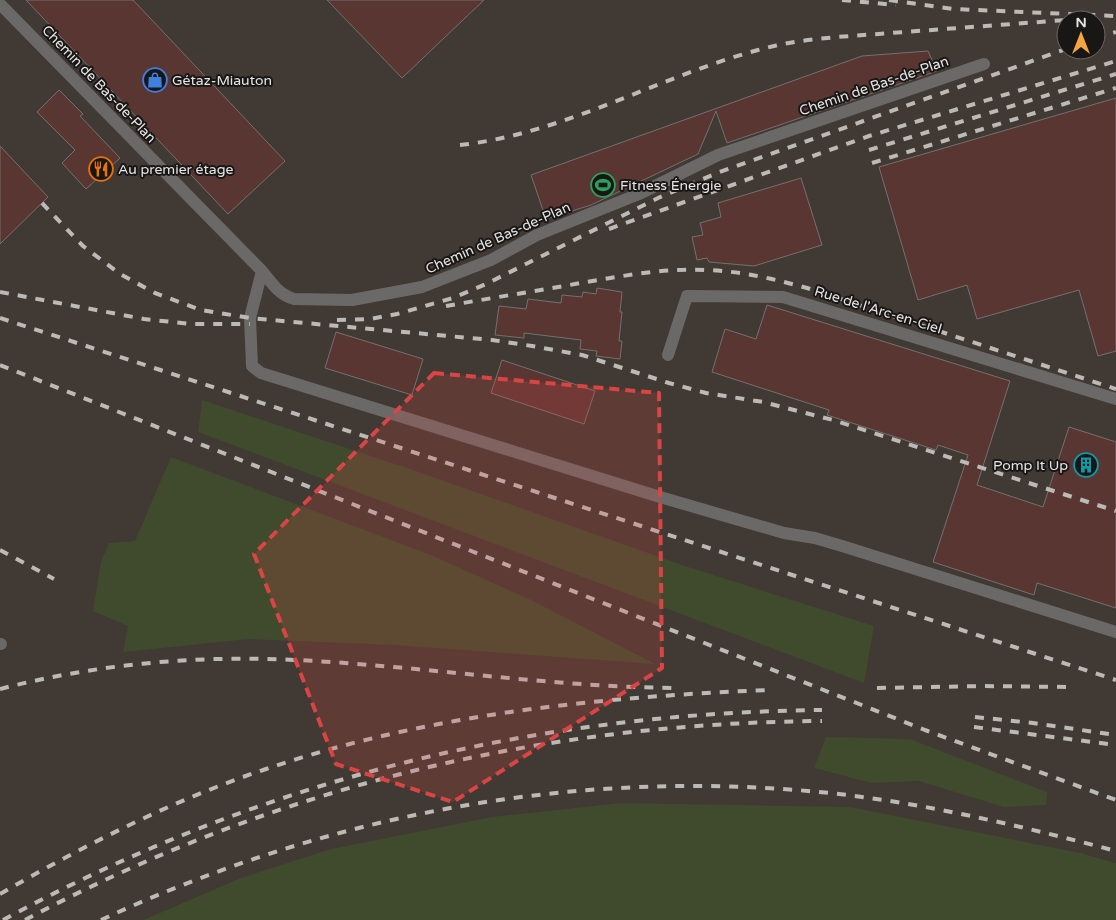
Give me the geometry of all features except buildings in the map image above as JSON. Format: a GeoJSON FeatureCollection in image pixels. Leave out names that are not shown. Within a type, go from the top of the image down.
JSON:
{"type":"FeatureCollection","features":[{"type":"Feature","properties":{"kind":"street","name":"Chemin de Bas-de-Plan"},"geometry":{"type":"LineString","coordinates":[[0,4],[262,271],[285,297],[294,299],[352,300],[422,287],[491,260],[537,235],[640,194],[718,155],[984,64]]}},
{"type":"Feature","properties":{"kind":"street"},"geometry":{"type":"LineString","coordinates":[[262,271],[250,318],[252,366],[261,373],[660,497],[784,533],[815,538],[851,548],[1116,632]]}},
{"type":"Feature","properties":{"kind":"street","name":"Rue de l'Arc-en-Ciel"},"geometry":{"type":"LineString","coordinates":[[668,355],[686,296],[783,296],[1116,399]]}},
{"type":"Feature","properties":{"kind":"highlighted area"},"geometry":{"type":"Polygon","coordinates":[[[434,373],[659,393],[662,668],[453,802],[336,764],[254,554],[434,373]]]}},
{"type":"Feature","properties":{"kind":"shaded area"},"geometry":{"type":"Polygon","coordinates":[[[0,0],[1116,0],[1116,863],[1085,854],[238,879],[143,920],[0,920],[0,0]]]}},
{"type":"Feature","properties":{"kind":"green space"},"geometry":{"type":"Polygon","coordinates":[[[202,400],[413,470],[685,566],[874,626],[864,683],[198,432],[202,400]]]}},
{"type":"Feature","properties":{"kind":"green space"},"geometry":{"type":"Polygon","coordinates":[[[171,457],[431,555],[531,600],[655,664],[395,645],[249,639],[123,652],[128,626],[93,611],[101,562],[109,543],[135,541],[171,457]]]}},
{"type":"Feature","properties":{"kind":"green space"},"geometry":{"type":"Polygon","coordinates":[[[826,737],[910,739],[1047,792],[1046,805],[1004,807],[919,781],[872,783],[814,768],[826,737]]]}},
{"type":"Feature","properties":{"kind":"green space"},"geometry":{"type":"Polygon","coordinates":[[[622,803],[850,807],[1085,854],[1116,863],[1116,920],[143,920],[238,879],[331,849],[492,817],[622,803]]]}},
{"type":"Feature","properties":{"kind":"railway"},"geometry":{"type":"LineString","coordinates":[[842,0],[896,5]]}},
{"type":"Feature","properties":{"kind":"railway"},"geometry":{"type":"LineString","coordinates":[[889,0],[953,9],[1116,16]]}},
{"type":"Feature","properties":{"kind":"railway"},"geometry":{"type":"LineString","coordinates":[[460,145],[501,138],[540,128],[695,70],[782,44],[837,37],[1056,21]]}},
{"type":"Feature","properties":{"kind":"railway"},"geometry":{"type":"LineString","coordinates":[[1106,35],[1116,32]]}},
{"type":"Feature","properties":{"kind":"railway"},"geometry":{"type":"LineString","coordinates":[[337,320],[370,319],[397,314],[453,298],[486,284],[658,198],[717,173],[1056,53]]}},
{"type":"Feature","properties":{"kind":"railway"},"geometry":{"type":"LineString","coordinates":[[609,229],[869,136],[1116,61]]}},
{"type":"Feature","properties":{"kind":"railway"},"geometry":{"type":"LineString","coordinates":[[869,150],[1116,74]]}},
{"type":"Feature","properties":{"kind":"railway"},"geometry":{"type":"LineString","coordinates":[[872,163],[1116,88]]}},
{"type":"Feature","properties":{"kind":"railway"},"geometry":{"type":"LineString","coordinates":[[42,203],[83,246],[120,274],[155,293],[201,310],[250,318],[492,340],[582,355],[706,393],[763,402],[833,420],[1116,511]]}},
{"type":"Feature","properties":{"kind":"railway"},"geometry":{"type":"LineString","coordinates":[[446,306],[643,273],[675,270],[732,272],[807,288],[1116,389]]}},
{"type":"Feature","properties":{"kind":"railway"},"geometry":{"type":"LineString","coordinates":[[0,292],[144,319],[191,324],[250,324]]}},
{"type":"Feature","properties":{"kind":"railway"},"geometry":{"type":"LineString","coordinates":[[0,318],[1116,680]]}},
{"type":"Feature","properties":{"kind":"railway"},"geometry":{"type":"LineString","coordinates":[[0,365],[925,730],[1116,800]]}},
{"type":"Feature","properties":{"kind":"railway"},"geometry":{"type":"LineString","coordinates":[[0,550],[54,579]]}},
{"type":"Feature","properties":{"kind":"railway"},"geometry":{"type":"LineString","coordinates":[[0,689],[73,673],[147,663],[221,659],[344,663],[581,684],[676,688]]}},
{"type":"Feature","properties":{"kind":"railway"},"geometry":{"type":"LineString","coordinates":[[877,688],[1069,687]]}},
{"type":"Feature","properties":{"kind":"railway"},"geometry":{"type":"LineString","coordinates":[[0,894],[64,858],[163,809],[231,781],[327,750],[389,734],[514,712],[641,698],[768,690]]}},
{"type":"Feature","properties":{"kind":"railway"},"geometry":{"type":"LineString","coordinates":[[3,920],[100,871],[198,829],[298,793],[399,764],[502,741],[607,725],[713,714],[822,710]]}},
{"type":"Feature","properties":{"kind":"railway"},"geometry":{"type":"LineString","coordinates":[[975,717],[1116,735]]}},
{"type":"Feature","properties":{"kind":"railway"},"geometry":{"type":"LineString","coordinates":[[25,920],[119,873],[215,833],[312,799],[411,771],[511,750],[613,734],[717,725],[822,721]]}},
{"type":"Feature","properties":{"kind":"railway"},"geometry":{"type":"LineString","coordinates":[[974,727],[1116,745]]}},
{"type":"Feature","properties":{"kind":"railway"},"geometry":{"type":"LineString","coordinates":[[101,920],[189,882],[279,851],[370,825],[462,806],[555,793],[649,787],[744,787],[839,794],[909,804],[979,818],[1116,851]]}},
{"type":"Feature","properties":{"kind":"place","name":"Gétaz-Miauton"},"geometry":{"type":"Point","coordinates":[155,80]}},
{"type":"Feature","properties":{"kind":"place","name":"Au premier étage"},"geometry":{"type":"Point","coordinates":[101,169]}},
{"type":"Feature","properties":{"kind":"place","name":"Fitness Énergie"},"geometry":{"type":"Point","coordinates":[603,185]}},
{"type":"Feature","properties":{"kind":"place","name":"Pomp It Up"},"geometry":{"type":"Point","coordinates":[1086,465]}}]}
